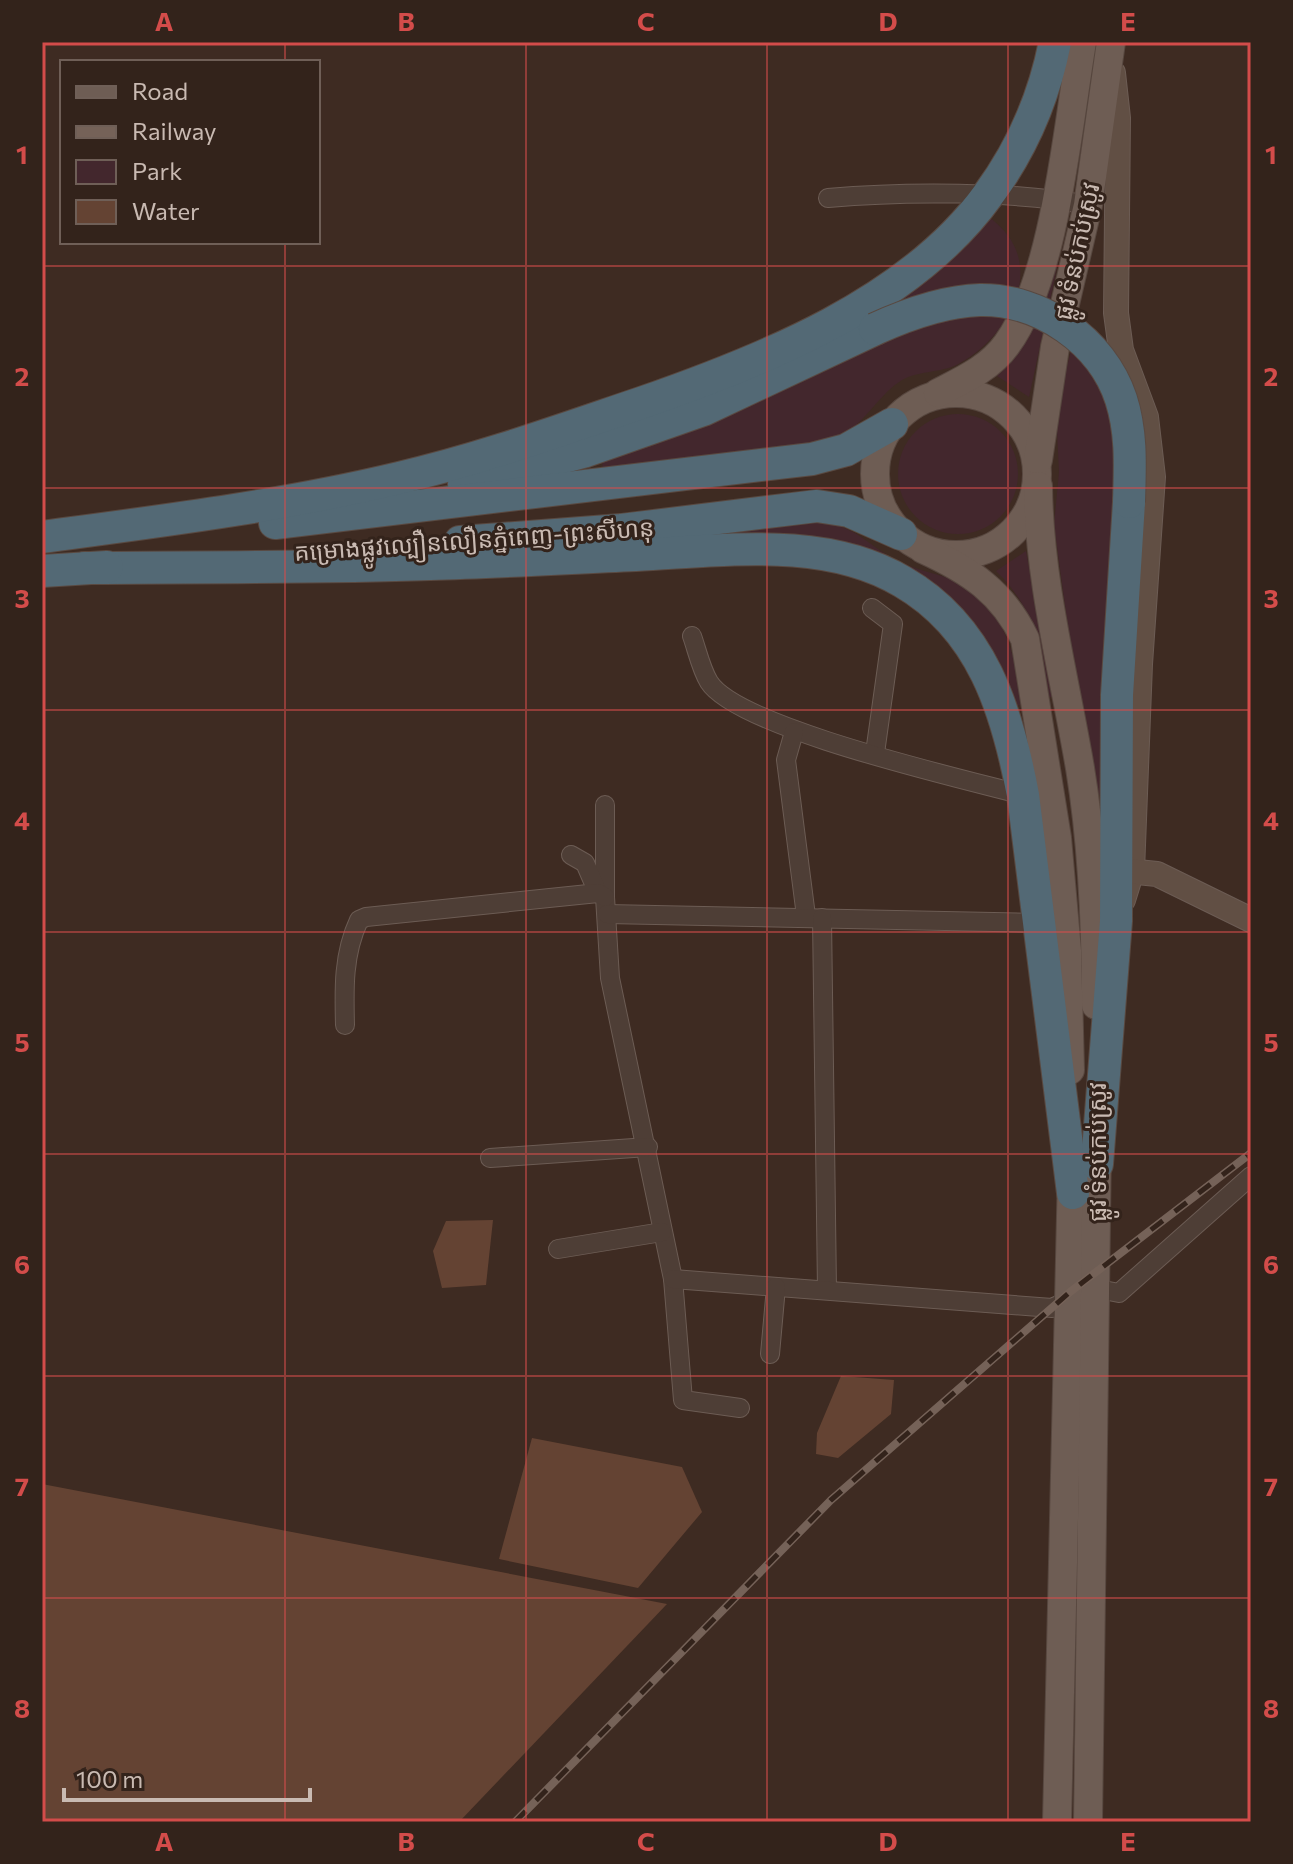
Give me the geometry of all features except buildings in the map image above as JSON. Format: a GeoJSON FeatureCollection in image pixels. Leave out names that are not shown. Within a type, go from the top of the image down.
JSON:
{"type":"FeatureCollection","features":[{"type":"Feature","properties":{"kind":"highway"},"geometry":{"type":"LineString","coordinates":[[42,538],[253,508],[399,478],[516,446],[713,378],[868,304],[946,240],[987,197],[1017,150],[1038,107],[1055,42]]}},
{"type":"Feature","properties":{"kind":"highway"},"geometry":{"type":"LineString","coordinates":[[256,525],[451,488],[586,451],[703,410],[875,329],[946,304],[981,300],[1010,303],[1069,328],[1107,370],[1120,397],[1128,427],[1129,502],[1117,695],[1123,870],[1116,921],[1097,1164]]}},
{"type":"Feature","properties":{"kind":"highway","name":"គម្រោងផ្លូវល្បឿនលឿនភ្នំពេញ-ព្រះសីហនុ"},"geometry":{"type":"LineString","coordinates":[[42,538],[256,525],[812,459],[846,450],[892,424]]}},
{"type":"Feature","properties":{"kind":"highway","name":"គម្រោងផ្លូវល្បឿនលឿនភ្នំពេញ-ព្រះសីហនុ"},"geometry":{"type":"LineString","coordinates":[[42,571],[621,530],[817,506],[849,511],[912,541]]}},
{"type":"Feature","properties":{"kind":"highway"},"geometry":{"type":"LineString","coordinates":[[85,568],[428,564],[757,551],[845,558],[875,567],[928,597],[969,641],[999,697],[1013,741],[1023,795],[1073,1193]]}},
{"type":"Feature","properties":{"kind":"main road","name":"ផ្លូវ ទំនប់កប់ស្រូវ"},"geometry":{"type":"LineString","coordinates":[[931,396],[981,370],[1006,346],[1021,323],[1036,279],[1056,199],[1082,42]]}},
{"type":"Feature","properties":{"kind":"main road","name":"ផ្លូវ ទំនប់កប់ស្រូវ"},"geometry":{"type":"LineString","coordinates":[[1057,1822],[1081,1294],[1097,1164],[1095,913],[1080,771],[1039,545],[1038,473],[1055,347],[1088,205],[1110,43]]}},
{"type":"Feature","properties":{"kind":"main road"},"geometry":{"type":"LineString","coordinates":[[959,392],[986,398],[1010,412],[1028,434],[1038,473],[1031,510],[1016,531],[996,546],[972,555],[947,556],[912,541],[885,515],[876,493],[875,468],[880,445],[892,424],[909,407],[931,396],[959,392]]}},
{"type":"Feature","properties":{"kind":"main road","name":"ផ្លូវ ទំនប់កប់ស្រូវ"},"geometry":{"type":"LineString","coordinates":[[912,541],[964,568],[991,589],[1013,613],[1025,639],[1057,838],[1067,951],[1073,1193],[1081,1294],[1088,1822]]}},
{"type":"Feature","properties":{"kind":"street"},"geometry":{"type":"LineString","coordinates":[[1110,43],[1118,118],[1116,313],[1121,350],[1146,417],[1153,477],[1123,870],[1157,874],[1251,920]]}},
{"type":"Feature","properties":{"kind":"street"},"geometry":{"type":"LineString","coordinates":[[828,198],[874,194],[987,197],[1056,199],[1088,205]]}},
{"type":"Feature","properties":{"kind":"street"},"geometry":{"type":"LineString","coordinates":[[872,608],[893,624],[875,753]]}},
{"type":"Feature","properties":{"kind":"street"},"geometry":{"type":"LineString","coordinates":[[692,636],[710,684],[743,708],[794,732],[1023,795]]}},
{"type":"Feature","properties":{"kind":"street"},"geometry":{"type":"LineString","coordinates":[[794,732],[786,760],[814,917],[827,1290]]}},
{"type":"Feature","properties":{"kind":"street"},"geometry":{"type":"LineString","coordinates":[[605,805],[603,902],[610,978],[648,1147],[673,1279],[683,1400],[740,1408]]}},
{"type":"Feature","properties":{"kind":"street"},"geometry":{"type":"LineString","coordinates":[[571,855],[585,863],[603,902]]}},
{"type":"Feature","properties":{"kind":"street"},"geometry":{"type":"LineString","coordinates":[[345,1025],[343,982],[348,952],[359,920],[603,902],[814,917],[1039,923]]}},
{"type":"Feature","properties":{"kind":"street"},"geometry":{"type":"LineString","coordinates":[[490,1158],[648,1147]]}},
{"type":"Feature","properties":{"kind":"street"},"geometry":{"type":"LineString","coordinates":[[673,1279],[1052,1308],[1081,1294],[1119,1293],[1251,1176]]}},
{"type":"Feature","properties":{"kind":"street"},"geometry":{"type":"LineString","coordinates":[[558,1249],[662,1232]]}},
{"type":"Feature","properties":{"kind":"street"},"geometry":{"type":"LineString","coordinates":[[770,1354],[776,1287]]}},
{"type":"Feature","properties":{"kind":"green space"},"geometry":{"type":"Polygon","coordinates":[[[987,216],[1006,233],[1017,252],[1020,273],[1017,294],[1009,314],[996,333],[960,363],[902,380],[849,431],[822,444],[603,472],[602,459],[896,304],[936,270],[987,216]]]}},
{"type":"Feature","properties":{"kind":"green space"},"geometry":{"type":"Polygon","coordinates":[[[1057,244],[1062,245],[1029,397],[997,376],[1010,362],[1029,331],[1057,244]]]}},
{"type":"Feature","properties":{"kind":"green space"},"geometry":{"type":"Polygon","coordinates":[[[1080,314],[1110,349],[1116,478],[1101,795],[1091,795],[1054,525],[1059,472],[1056,411],[1080,314]]]}},
{"type":"Feature","properties":{"kind":"green space"},"geometry":{"type":"Polygon","coordinates":[[[958,414],[981,418],[1001,431],[1014,451],[1018,474],[1014,497],[1001,517],[981,530],[958,534],[935,530],[915,517],[902,497],[898,474],[902,451],[915,431],[935,418],[958,414]]]}},
{"type":"Feature","properties":{"kind":"green space"},"geometry":{"type":"Polygon","coordinates":[[[820,521],[844,528],[896,560],[952,580],[975,593],[998,620],[1005,635],[1024,704],[1016,706],[998,661],[978,628],[942,591],[732,538],[732,528],[820,521]]]}},
{"type":"Feature","properties":{"kind":"green space"},"geometry":{"type":"Polygon","coordinates":[[[1026,551],[1053,697],[1049,697],[1039,645],[1028,614],[996,571],[1026,551]]]}},
{"type":"Feature","properties":{"kind":"water"},"geometry":{"type":"Polygon","coordinates":[[[493,1220],[486,1285],[442,1288],[433,1251],[446,1221],[493,1220]]]}},
{"type":"Feature","properties":{"kind":"water"},"geometry":{"type":"Polygon","coordinates":[[[841,1376],[894,1380],[891,1414],[838,1458],[816,1454],[817,1433],[841,1376]]]}},
{"type":"Feature","properties":{"kind":"water"},"geometry":{"type":"Polygon","coordinates":[[[532,1438],[682,1467],[702,1512],[638,1588],[499,1559],[532,1438]]]}},
{"type":"Feature","properties":{"kind":"water"},"geometry":{"type":"Polygon","coordinates":[[[42,1484],[667,1604],[459,1822],[42,1822],[42,1484]]]}},
{"type":"Feature","properties":{"kind":"railway"},"geometry":{"type":"LineString","coordinates":[[515,1822],[831,1500],[1070,1292],[1251,1153]]}}]}
